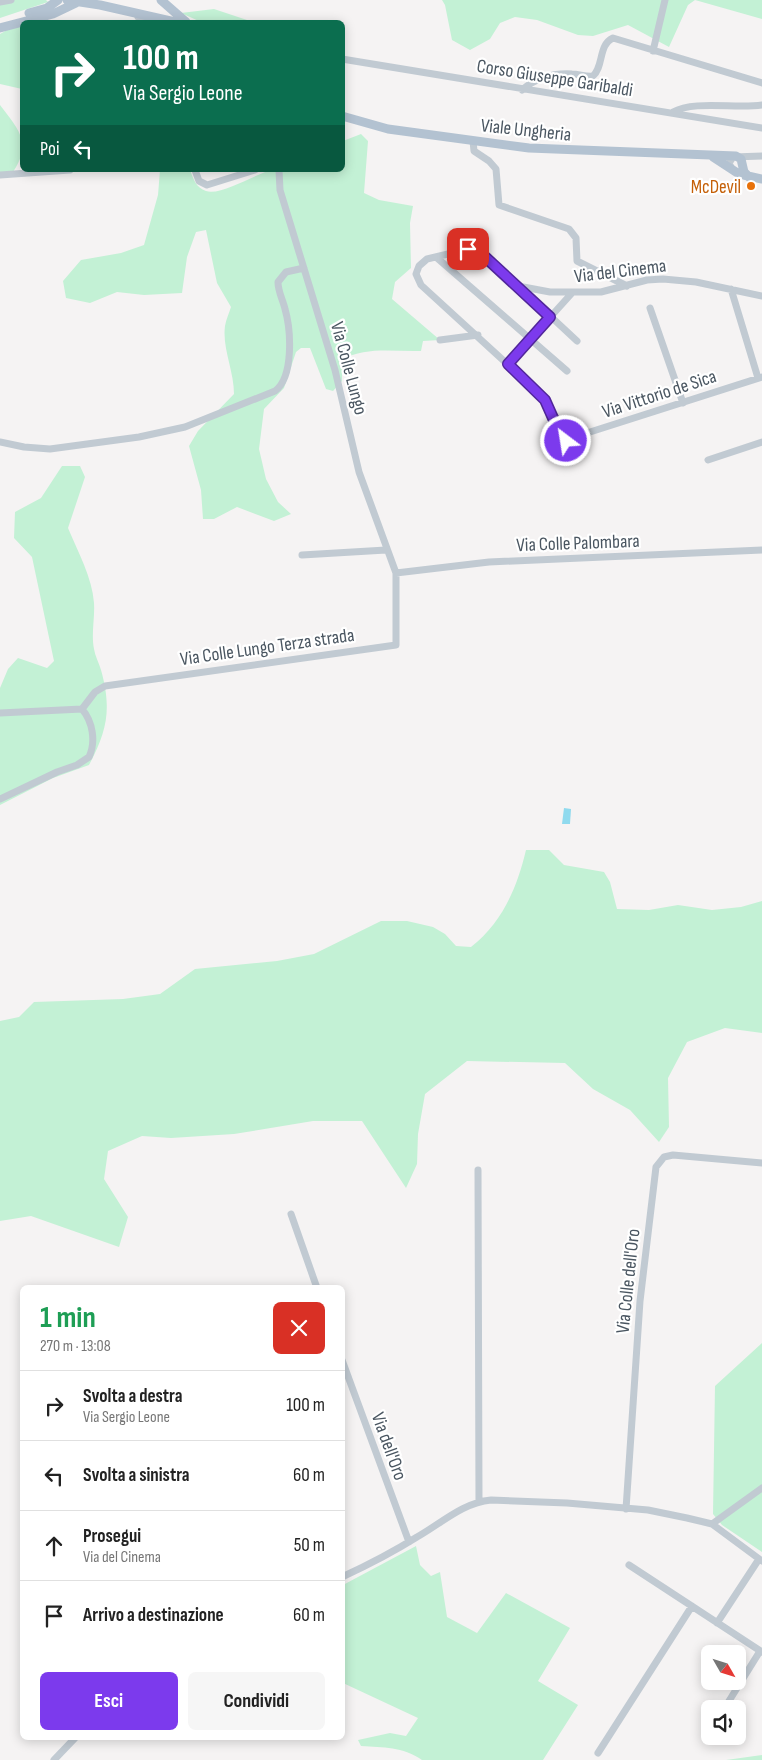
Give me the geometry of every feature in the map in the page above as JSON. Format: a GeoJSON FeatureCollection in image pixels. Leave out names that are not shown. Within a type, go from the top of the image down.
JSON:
{"type":"FeatureCollection","features":[{"type":"Feature","properties":{"kind":"main road"},"geometry":{"type":"LineString","coordinates":[[0,26],[19,17],[45,9],[58,0]]}},
{"type":"Feature","properties":{"kind":"main road"},"geometry":{"type":"LineString","coordinates":[[161,0],[183,20]]}},
{"type":"Feature","properties":{"kind":"main road"},"geometry":{"type":"LineString","coordinates":[[27,20],[50,15],[72,1],[129,12],[156,20]]}},
{"type":"Feature","properties":{"kind":"main road"},"geometry":{"type":"LineString","coordinates":[[0,26],[20,22]]}},
{"type":"Feature","properties":{"kind":"main road","name":"Viale Ungheria"},"geometry":{"type":"LineString","coordinates":[[345,117],[382,128],[542,149],[736,156]]}},
{"type":"Feature","properties":{"kind":"main road","name":"Viale Ungheria"},"geometry":{"type":"LineString","coordinates":[[708,155],[750,178]]}},
{"type":"Feature","properties":{"kind":"main road"},"geometry":{"type":"LineString","coordinates":[[736,156],[744,161],[744,172],[750,178],[762,179]]}},
{"type":"Feature","properties":{"kind":"street"},"geometry":{"type":"LineString","coordinates":[[0,2],[11,0]]}},
{"type":"Feature","properties":{"kind":"street"},"geometry":{"type":"LineString","coordinates":[[653,51],[665,0]]}},
{"type":"Feature","properties":{"kind":"street"},"geometry":{"type":"LineString","coordinates":[[161,20],[171,16],[169,9]]}},
{"type":"Feature","properties":{"kind":"street"},"geometry":{"type":"LineString","coordinates":[[522,90],[537,80],[552,76],[572,74],[593,76],[598,70],[605,45],[611,38],[762,83]]}},
{"type":"Feature","properties":{"kind":"street","name":"Corso Giuseppe Garibaldi"},"geometry":{"type":"LineString","coordinates":[[345,59],[522,90],[673,112],[762,128]]}},
{"type":"Feature","properties":{"kind":"street"},"geometry":{"type":"LineString","coordinates":[[673,112],[691,106],[736,107],[762,105]]}},
{"type":"Feature","properties":{"kind":"street"},"geometry":{"type":"LineString","coordinates":[[473,141],[474,151],[492,163],[496,169],[498,205],[569,230],[575,236],[575,254],[578,262],[627,286]]}},
{"type":"Feature","properties":{"kind":"street"},"geometry":{"type":"LineString","coordinates":[[736,156],[729,161],[731,168],[738,169],[744,161],[762,156]]}},
{"type":"Feature","properties":{"kind":"street"},"geometry":{"type":"LineString","coordinates":[[0,175],[42,172]]}},
{"type":"Feature","properties":{"kind":"street"},"geometry":{"type":"LineString","coordinates":[[196,172],[199,181],[207,185],[248,172]]}},
{"type":"Feature","properties":{"kind":"street","name":"Via Colle Lungo"},"geometry":{"type":"LineString","coordinates":[[279,172],[280,190],[335,370],[359,472],[396,573]]}},
{"type":"Feature","properties":{"kind":"street"},"geometry":{"type":"LineString","coordinates":[[572,293],[550,317],[508,364],[418,281],[416,274],[419,266],[427,259],[465,249],[474,249],[518,286],[550,317],[577,341]]}},
{"type":"Feature","properties":{"kind":"street"},"geometry":{"type":"LineString","coordinates":[[436,257],[567,371]]}},
{"type":"Feature","properties":{"kind":"street"},"geometry":{"type":"LineString","coordinates":[[0,442],[24,448],[50,449],[139,438],[185,427],[275,391],[286,377],[289,350],[287,318],[278,282],[286,272],[304,268]]}},
{"type":"Feature","properties":{"kind":"street","name":"Via del Cinema"},"geometry":{"type":"LineString","coordinates":[[518,286],[572,293],[601,292],[647,280],[663,279],[691,281],[762,296]]}},
{"type":"Feature","properties":{"kind":"street"},"geometry":{"type":"LineString","coordinates":[[730,289],[760,377]]}},
{"type":"Feature","properties":{"kind":"street"},"geometry":{"type":"LineString","coordinates":[[650,308],[683,403]]}},
{"type":"Feature","properties":{"kind":"street"},"geometry":{"type":"LineString","coordinates":[[440,340],[478,335]]}},
{"type":"Feature","properties":{"kind":"street","name":"Via Vittorio de Sica"},"geometry":{"type":"LineString","coordinates":[[508,364],[545,400],[561,436],[565,440],[760,377]]}},
{"type":"Feature","properties":{"kind":"street"},"geometry":{"type":"LineString","coordinates":[[708,460],[762,442]]}},
{"type":"Feature","properties":{"kind":"street"},"geometry":{"type":"LineString","coordinates":[[302,555],[386,550]]}},
{"type":"Feature","properties":{"kind":"street","name":"Via Colle Palombara"},"geometry":{"type":"LineString","coordinates":[[396,573],[489,562],[762,550]]}},
{"type":"Feature","properties":{"kind":"street","name":"Via Colle Lungo Terza strada"},"geometry":{"type":"LineString","coordinates":[[82,709],[95,692],[105,686],[396,645],[396,573]]}},
{"type":"Feature","properties":{"kind":"street"},"geometry":{"type":"LineString","coordinates":[[0,713],[82,709],[89,720],[93,739],[89,757],[77,765],[57,772],[0,799]]}},
{"type":"Feature","properties":{"kind":"street","name":"Via Colle dell'Oro"},"geometry":{"type":"LineString","coordinates":[[626,1508],[640,1301],[656,1167],[664,1157],[673,1155],[762,1162]]}},
{"type":"Feature","properties":{"kind":"street"},"geometry":{"type":"LineString","coordinates":[[478,1170],[479,1502]]}},
{"type":"Feature","properties":{"kind":"street"},"geometry":{"type":"LineString","coordinates":[[291,1214],[316,1285]]}},
{"type":"Feature","properties":{"kind":"street","name":"Via dell'Oro"},"geometry":{"type":"LineString","coordinates":[[345,1368],[409,1542]]}},
{"type":"Feature","properties":{"kind":"street"},"geometry":{"type":"LineString","coordinates":[[712,1524],[762,1488]]}},
{"type":"Feature","properties":{"kind":"street"},"geometry":{"type":"LineString","coordinates":[[345,1575],[409,1542],[463,1507],[479,1502],[567,1503],[648,1510],[712,1524],[760,1560],[718,1623]]}},
{"type":"Feature","properties":{"kind":"street"},"geometry":{"type":"LineString","coordinates":[[629,1565],[761,1651],[730,1700]]}},
{"type":"Feature","properties":{"kind":"street"},"geometry":{"type":"LineString","coordinates":[[598,1753],[692,1606]]}},
{"type":"Feature","properties":{"kind":"street"},"geometry":{"type":"LineString","coordinates":[[54,1760],[74,1740]]}},
{"type":"Feature","properties":{"kind":"green space"},"geometry":{"type":"Polygon","coordinates":[[[0,0],[46,0],[48,2],[0,18],[0,0]]]}},
{"type":"Feature","properties":{"kind":"green space"},"geometry":{"type":"Polygon","coordinates":[[[442,0],[695,0],[688,5],[669,47],[628,25],[593,36],[578,35],[537,20],[515,17],[500,23],[490,39],[470,50],[452,40],[445,5],[442,0]]]}},
{"type":"Feature","properties":{"kind":"green space"},"geometry":{"type":"Polygon","coordinates":[[[695,0],[762,0],[762,19],[695,0]]]}},
{"type":"Feature","properties":{"kind":"green space"},"geometry":{"type":"Polygon","coordinates":[[[214,9],[247,20],[197,20],[181,13],[214,9]]]}},
{"type":"Feature","properties":{"kind":"green space"},"geometry":{"type":"Polygon","coordinates":[[[20,27],[20,89],[0,84],[0,34],[20,27]]]}},
{"type":"Feature","properties":{"kind":"green space"},"geometry":{"type":"Polygon","coordinates":[[[0,105],[18,130],[20,135],[20,158],[11,175],[0,175],[0,105]]]}},
{"type":"Feature","properties":{"kind":"green space"},"geometry":{"type":"Polygon","coordinates":[[[361,134],[368,141],[364,193],[379,200],[413,206],[410,223],[411,268],[395,282],[392,299],[440,340],[423,341],[421,351],[370,351],[342,360],[342,381],[333,391],[326,389],[310,348],[301,348],[296,352],[284,388],[264,409],[259,449],[266,479],[278,502],[291,514],[274,521],[237,507],[214,519],[203,519],[201,490],[189,446],[198,431],[234,394],[225,343],[225,324],[231,307],[217,283],[206,230],[196,232],[187,257],[182,293],[144,295],[117,292],[90,303],[66,298],[63,281],[81,260],[121,253],[144,245],[158,195],[160,172],[191,172],[200,188],[213,192],[265,172],[345,172],[345,140],[361,134]]]}},
{"type":"Feature","properties":{"kind":"green space"},"geometry":{"type":"Polygon","coordinates":[[[62,466],[80,466],[85,477],[68,528],[84,565],[93,593],[93,643],[101,670],[107,708],[104,730],[89,765],[53,778],[0,805],[0,688],[8,669],[18,658],[47,668],[54,661],[32,557],[14,538],[15,512],[41,498],[62,466]]]}},
{"type":"Feature","properties":{"kind":"green space"},"geometry":{"type":"Polygon","coordinates":[[[526,850],[549,850],[564,865],[604,872],[610,882],[617,909],[649,910],[678,905],[712,910],[741,907],[762,901],[762,1033],[725,1028],[687,1042],[668,1078],[669,1127],[659,1142],[630,1110],[593,1089],[565,1063],[467,1061],[425,1094],[418,1134],[417,1164],[406,1188],[362,1121],[313,1121],[234,1134],[171,1138],[142,1136],[108,1151],[104,1179],[128,1217],[119,1247],[31,1216],[0,1221],[0,1021],[19,1017],[34,1002],[123,999],[160,994],[195,969],[277,961],[314,954],[381,921],[407,921],[433,927],[445,934],[456,946],[471,947],[482,938],[507,904],[518,878],[526,850]]]}},
{"type":"Feature","properties":{"kind":"green space"},"geometry":{"type":"Polygon","coordinates":[[[762,1343],[762,1552],[722,1525],[713,1514],[715,1386],[762,1343]]]}},
{"type":"Feature","properties":{"kind":"green space"},"geometry":{"type":"Polygon","coordinates":[[[416,1546],[420,1565],[431,1576],[440,1572],[447,1617],[477,1633],[506,1593],[570,1628],[538,1681],[578,1705],[543,1760],[422,1760],[415,1755],[400,1750],[361,1746],[358,1740],[390,1733],[406,1736],[418,1718],[345,1684],[345,1584],[416,1546]]]}},
{"type":"Feature","properties":{"kind":"green space"},"geometry":{"type":"Polygon","coordinates":[[[762,1755],[762,1760],[726,1760],[762,1755]]]}},
{"type":"Feature","properties":{"kind":"water"},"geometry":{"type":"Polygon","coordinates":[[[564,808],[571,809],[570,824],[562,824],[564,808]]]}},
{"type":"Feature","properties":{"kind":"place","name":"McDevil"},"geometry":{"type":"Point","coordinates":[751,186]}},
{"type":"Feature","properties":{"kind":"route"},"geometry":{"type":"LineString","coordinates":[[468,249],[474,249],[483,255],[550,317],[508,364],[545,400],[561,436],[566,441]]}}]}
